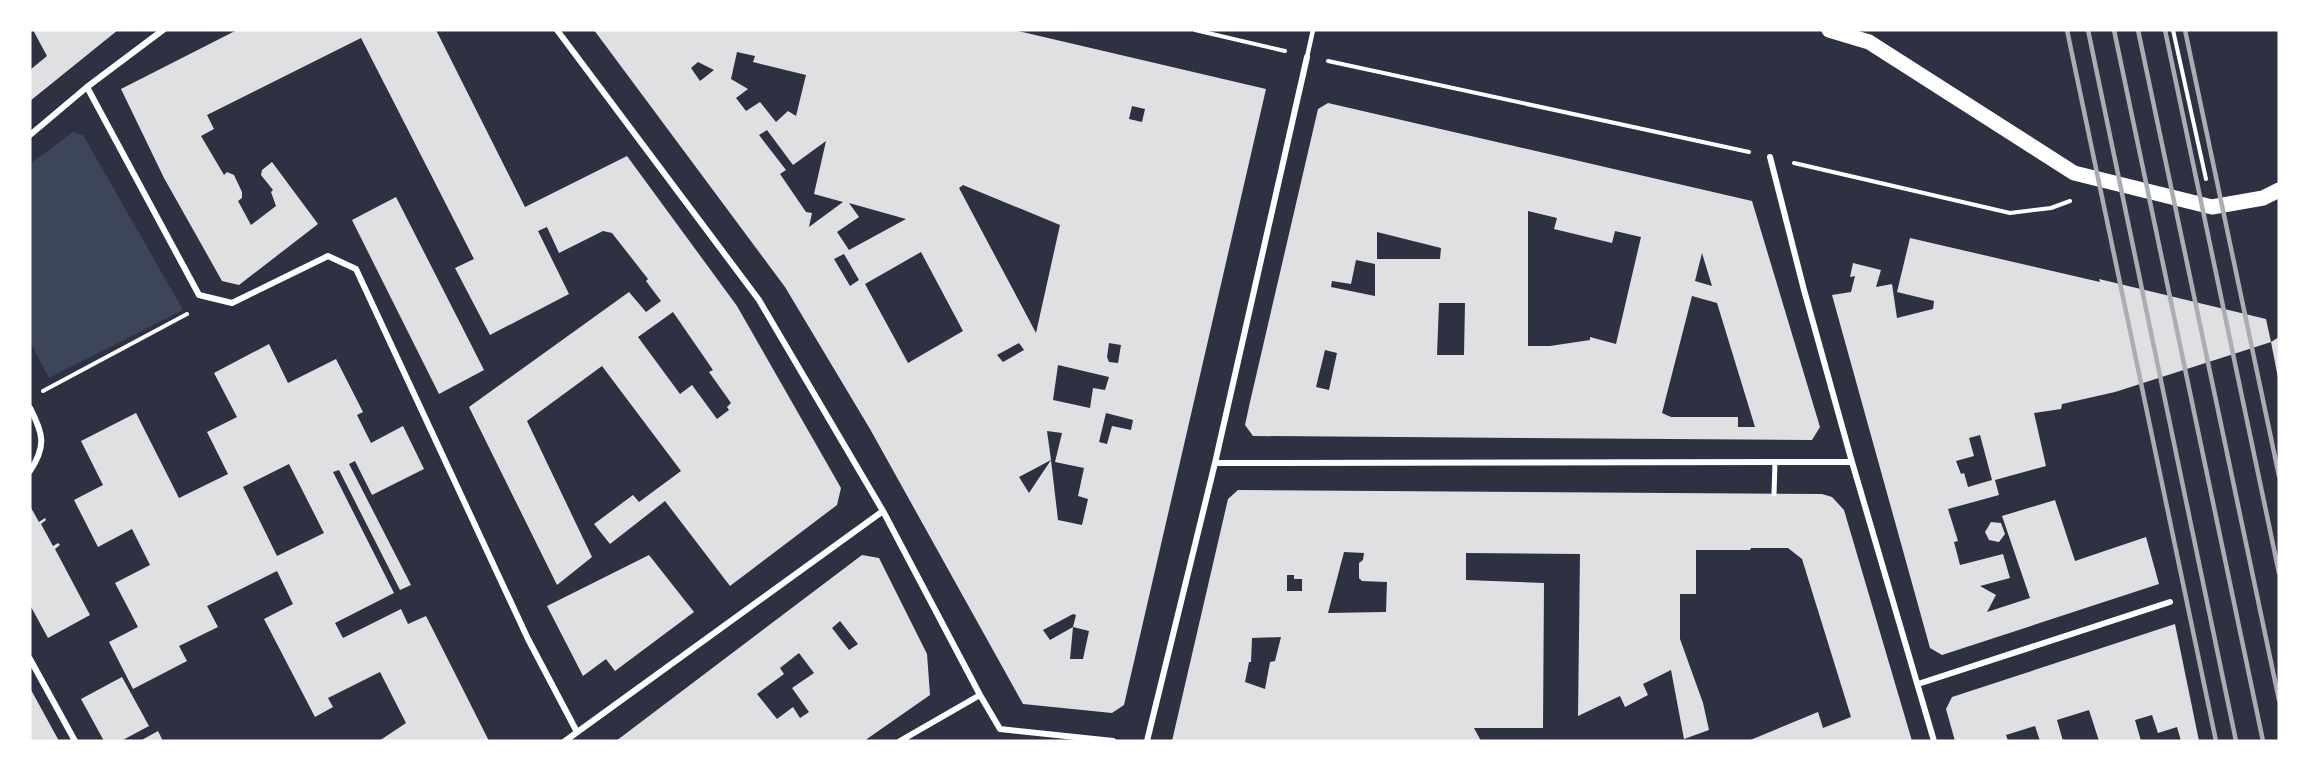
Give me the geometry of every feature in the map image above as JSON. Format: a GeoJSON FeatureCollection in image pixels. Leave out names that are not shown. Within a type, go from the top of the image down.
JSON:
{"type":"FeatureCollection","features":[{"type":"Feature","properties":{"kind":"main road"},"geometry":{"type":"LineString","coordinates":[[1829,30],[1869,42]]}},
{"type":"Feature","properties":{"kind":"main road"},"geometry":{"type":"LineString","coordinates":[[1851,30],[2074,173],[2212,207],[2263,198],[2279,190]]}},
{"type":"Feature","properties":{"kind":"street"},"geometry":{"type":"LineString","coordinates":[[30,135],[87,87],[163,30]]}},
{"type":"Feature","properties":{"kind":"street"},"geometry":{"type":"LineString","coordinates":[[557,30],[759,300],[883,511],[1000,729],[1113,741]]}},
{"type":"Feature","properties":{"kind":"street"},"geometry":{"type":"LineString","coordinates":[[1147,741],[1215,463],[1307,57]]}},
{"type":"Feature","properties":{"kind":"street"},"geometry":{"type":"LineString","coordinates":[[87,87],[199,295],[232,303],[328,256],[356,269],[528,639],[577,732]]}},
{"type":"Feature","properties":{"kind":"street"},"geometry":{"type":"LineString","coordinates":[[1770,157],[1852,462],[1934,741]]}},
{"type":"Feature","properties":{"kind":"street"},"geometry":{"type":"LineString","coordinates":[[30,408],[39,425],[42,437],[39,455],[30,471]]}},
{"type":"Feature","properties":{"kind":"street"},"geometry":{"type":"LineString","coordinates":[[1774,494],[1775,462]]}},
{"type":"Feature","properties":{"kind":"street"},"geometry":{"type":"LineString","coordinates":[[1215,463],[1852,462]]}},
{"type":"Feature","properties":{"kind":"street"},"geometry":{"type":"LineString","coordinates":[[565,741],[883,511]]}},
{"type":"Feature","properties":{"kind":"street"},"geometry":{"type":"LineString","coordinates":[[1918,684],[2170,602]]}},
{"type":"Feature","properties":{"kind":"street"},"geometry":{"type":"LineString","coordinates":[[30,659],[75,741]]}},
{"type":"Feature","properties":{"kind":"street"},"geometry":{"type":"LineString","coordinates":[[900,741],[980,695]]}},
{"type":"Feature","properties":{"kind":"lane"},"geometry":{"type":"LineString","coordinates":[[1307,57],[1313,30]]}},
{"type":"Feature","properties":{"kind":"path"},"geometry":{"type":"LineString","coordinates":[[1195,30],[1307,57],[1770,157],[2010,213]]}},
{"type":"Feature","properties":{"kind":"path"},"geometry":{"type":"LineString","coordinates":[[2173,30],[2212,207]]}},
{"type":"Feature","properties":{"kind":"path"},"geometry":{"type":"LineString","coordinates":[[40,392],[214,299]]}},
{"type":"Feature","properties":{"kind":"shaded area"},"geometry":{"type":"Polygon","coordinates":[[[73,132],[83,135],[183,310],[49,378],[30,342],[30,164],[73,132]]]}},
{"type":"Feature","properties":{"kind":"building"},"geometry":{"type":"Polygon","coordinates":[[[33,30],[118,30],[30,101],[30,70],[47,56],[33,30]]]}},
{"type":"Feature","properties":{"kind":"building"},"geometry":{"type":"Polygon","coordinates":[[[237,30],[436,30],[525,207],[627,156],[737,306],[841,488],[837,505],[730,586],[665,501],[610,544],[594,524],[633,495],[639,502],[681,471],[602,366],[527,421],[592,557],[557,585],[469,407],[629,292],[646,312],[661,301],[646,281],[648,279],[612,233],[603,231],[559,253],[547,227],[538,231],[569,294],[490,335],[455,268],[474,259],[361,38],[207,115],[214,129],[201,136],[224,175],[227,172],[234,175],[242,192],[242,198],[238,201],[251,225],[276,206],[271,192],[273,190],[261,175],[262,170],[272,162],[318,224],[239,285],[222,281],[164,178],[121,89],[237,30]],[[673,312],[638,337],[680,394],[692,385],[717,419],[729,410],[727,407],[731,403],[709,372],[713,370],[673,312]]]}},
{"type":"Feature","properties":{"kind":"building"},"geometry":{"type":"Polygon","coordinates":[[[594,30],[1014,30],[1266,89],[1124,705],[1112,713],[1023,704],[870,429],[785,287],[594,30]],[[737,52],[731,79],[748,89],[736,98],[746,111],[760,102],[776,122],[788,111],[796,116],[806,75],[753,62],[755,56],[737,52]],[[698,62],[691,68],[700,81],[714,70],[698,62]],[[1132,106],[1129,119],[1142,122],[1145,109],[1132,106]],[[767,130],[759,135],[786,170],[780,174],[806,212],[812,213],[809,227],[843,202],[814,194],[826,141],[793,165],[767,130]],[[963,185],[959,188],[1036,333],[1060,225],[963,185]],[[849,203],[859,217],[837,232],[849,250],[906,219],[849,203]],[[921,252],[865,284],[908,363],[963,331],[921,252]],[[844,254],[834,259],[850,286],[859,280],[844,254]],[[1019,343],[997,355],[1003,362],[1024,350],[1019,343]],[[1109,343],[1107,357],[1109,362],[1118,363],[1121,345],[1109,343]],[[1058,365],[1053,400],[1090,408],[1093,388],[1105,390],[1109,377],[1058,365]],[[1106,413],[1099,442],[1107,444],[1112,426],[1131,430],[1133,420],[1106,413]],[[1047,431],[1058,520],[1082,525],[1088,499],[1078,496],[1084,468],[1055,462],[1062,433],[1047,431]],[[1051,460],[1019,477],[1029,493],[1051,460]],[[1073,614],[1043,630],[1050,640],[1073,627],[1076,615],[1073,614]],[[1073,627],[1070,659],[1083,659],[1089,631],[1073,627]]]}},
{"type":"Feature","properties":{"kind":"building"},"geometry":{"type":"Polygon","coordinates":[[[1328,103],[1752,201],[1820,427],[1812,440],[1253,436],[1245,425],[1318,109],[1328,103]],[[1528,211],[1528,346],[1550,346],[1590,340],[1590,337],[1616,344],[1641,237],[1615,231],[1612,243],[1554,229],[1557,218],[1528,211]],[[1377,232],[1377,259],[1440,259],[1441,248],[1377,232]],[[1702,253],[1695,281],[1712,286],[1702,253]],[[1356,260],[1351,284],[1332,281],[1331,287],[1375,296],[1375,264],[1356,260]],[[1692,296],[1662,413],[1671,417],[1738,417],[1738,427],[1755,427],[1717,303],[1692,296]],[[1439,303],[1437,355],[1464,355],[1465,303],[1439,303]],[[1325,350],[1316,387],[1329,390],[1337,353],[1325,350]]]}},
{"type":"Feature","properties":{"kind":"building"},"geometry":{"type":"Polygon","coordinates":[[[396,197],[484,370],[439,394],[352,220],[396,197]]]}},
{"type":"Feature","properties":{"kind":"building"},"geometry":{"type":"Polygon","coordinates":[[[1910,238],[2100,282],[2099,279],[2266,319],[2271,342],[2115,392],[2062,404],[2061,409],[2034,413],[2046,466],[1995,480],[1999,495],[1948,509],[1958,541],[1954,542],[1960,565],[2003,554],[2010,578],[1980,586],[1996,595],[1987,612],[2030,598],[2002,516],[2055,500],[2075,561],[2146,537],[2159,584],[1942,655],[1930,648],[1832,295],[1851,292],[1855,276],[1850,277],[1853,263],[1881,270],[1876,287],[1892,284],[1897,318],[1933,309],[1934,301],[1897,292],[1910,238]],[[1980,435],[1969,438],[1974,456],[1956,461],[1961,474],[1964,473],[1968,487],[1992,480],[1980,435]]]}},
{"type":"Feature","properties":{"kind":"building"},"geometry":{"type":"Polygon","coordinates":[[[2279,337],[2279,378],[2278,378],[2271,342],[2279,337]]]}},
{"type":"Feature","properties":{"kind":"building"},"geometry":{"type":"Polygon","coordinates":[[[269,344],[288,383],[336,359],[363,412],[357,415],[371,443],[403,426],[424,469],[372,495],[355,461],[349,464],[411,585],[400,590],[339,470],[333,472],[394,593],[335,623],[343,638],[401,609],[408,624],[426,616],[489,741],[379,741],[406,723],[380,672],[328,698],[333,707],[315,717],[264,619],[293,604],[277,571],[207,606],[218,627],[179,646],[187,661],[133,689],[109,642],[138,627],[115,583],[150,565],[132,529],[98,547],[74,500],[103,485],[81,441],[136,413],[179,498],[228,474],[207,432],[237,417],[214,373],[269,344]],[[289,464],[243,487],[277,556],[324,533],[289,464]]]}},
{"type":"Feature","properties":{"kind":"building"},"geometry":{"type":"Polygon","coordinates":[[[1238,490],[1822,494],[1832,497],[1844,510],[1912,741],[1748,741],[1818,712],[1823,728],[1851,717],[1802,559],[1788,548],[1751,548],[1750,550],[1696,550],[1696,594],[1680,594],[1680,639],[1703,703],[1709,730],[1684,739],[1671,670],[1643,684],[1648,695],[1625,707],[1620,696],[1578,716],[1580,554],[1466,553],[1466,580],[1544,583],[1543,728],[1474,728],[1481,741],[1172,741],[1228,499],[1238,490]],[[1344,552],[1328,613],[1386,612],[1387,582],[1362,581],[1359,578],[1359,563],[1363,560],[1364,553],[1344,552]],[[1287,575],[1287,591],[1302,591],[1302,579],[1294,579],[1294,575],[1287,575]],[[1281,637],[1252,638],[1251,662],[1249,662],[1245,682],[1265,689],[1270,662],[1275,661],[1281,637]]]}},
{"type":"Feature","properties":{"kind":"building"},"geometry":{"type":"Polygon","coordinates":[[[30,506],[39,522],[45,518],[46,520],[41,524],[53,546],[58,543],[60,545],[55,549],[90,615],[48,638],[30,605],[30,506]]]}},
{"type":"Feature","properties":{"kind":"building"},"geometry":{"type":"Polygon","coordinates":[[[1991,522],[2001,523],[2005,534],[1999,542],[1989,540],[1985,532],[1991,522]]]}},
{"type":"Feature","properties":{"kind":"building"},"geometry":{"type":"Polygon","coordinates":[[[649,555],[694,612],[615,671],[606,659],[583,676],[547,606],[649,555]]]}},
{"type":"Feature","properties":{"kind":"building"},"geometry":{"type":"Polygon","coordinates":[[[862,555],[879,558],[927,654],[930,695],[864,741],[616,741],[862,555]],[[840,621],[832,628],[849,650],[858,644],[840,621]],[[799,653],[780,668],[784,674],[757,694],[777,719],[793,707],[800,718],[809,712],[792,688],[814,673],[799,653]]]}},
{"type":"Feature","properties":{"kind":"building"},"geometry":{"type":"Polygon","coordinates":[[[2175,624],[2199,741],[2181,741],[2177,727],[2158,733],[2152,715],[2135,720],[2141,741],[2099,741],[2089,710],[2057,720],[2063,741],[2040,741],[2035,726],[2006,735],[2008,741],[1955,741],[1946,709],[1952,697],[2175,624]]]}},
{"type":"Feature","properties":{"kind":"building"},"geometry":{"type":"Polygon","coordinates":[[[122,677],[149,726],[121,741],[104,741],[81,699],[122,677]]]}},
{"type":"Feature","properties":{"kind":"building"},"geometry":{"type":"Polygon","coordinates":[[[30,688],[59,741],[30,741],[30,688]]]}},
{"type":"Feature","properties":{"kind":"building"},"geometry":{"type":"Polygon","coordinates":[[[158,731],[163,741],[140,741],[158,731]]]}},
{"type":"Feature","properties":{"kind":"railway"},"geometry":{"type":"LineString","coordinates":[[2067,30],[2216,741]]}},
{"type":"Feature","properties":{"kind":"railway"},"geometry":{"type":"LineString","coordinates":[[2088,30],[2236,741]]}},
{"type":"Feature","properties":{"kind":"railway"},"geometry":{"type":"LineString","coordinates":[[2114,30],[2263,741]]}},
{"type":"Feature","properties":{"kind":"railway"},"geometry":{"type":"LineString","coordinates":[[2138,30],[2279,700]]}},
{"type":"Feature","properties":{"kind":"railway"},"geometry":{"type":"LineString","coordinates":[[2165,30],[2279,573]]}},
{"type":"Feature","properties":{"kind":"railway"},"geometry":{"type":"LineString","coordinates":[[2185,30],[2279,476]]}}]}
